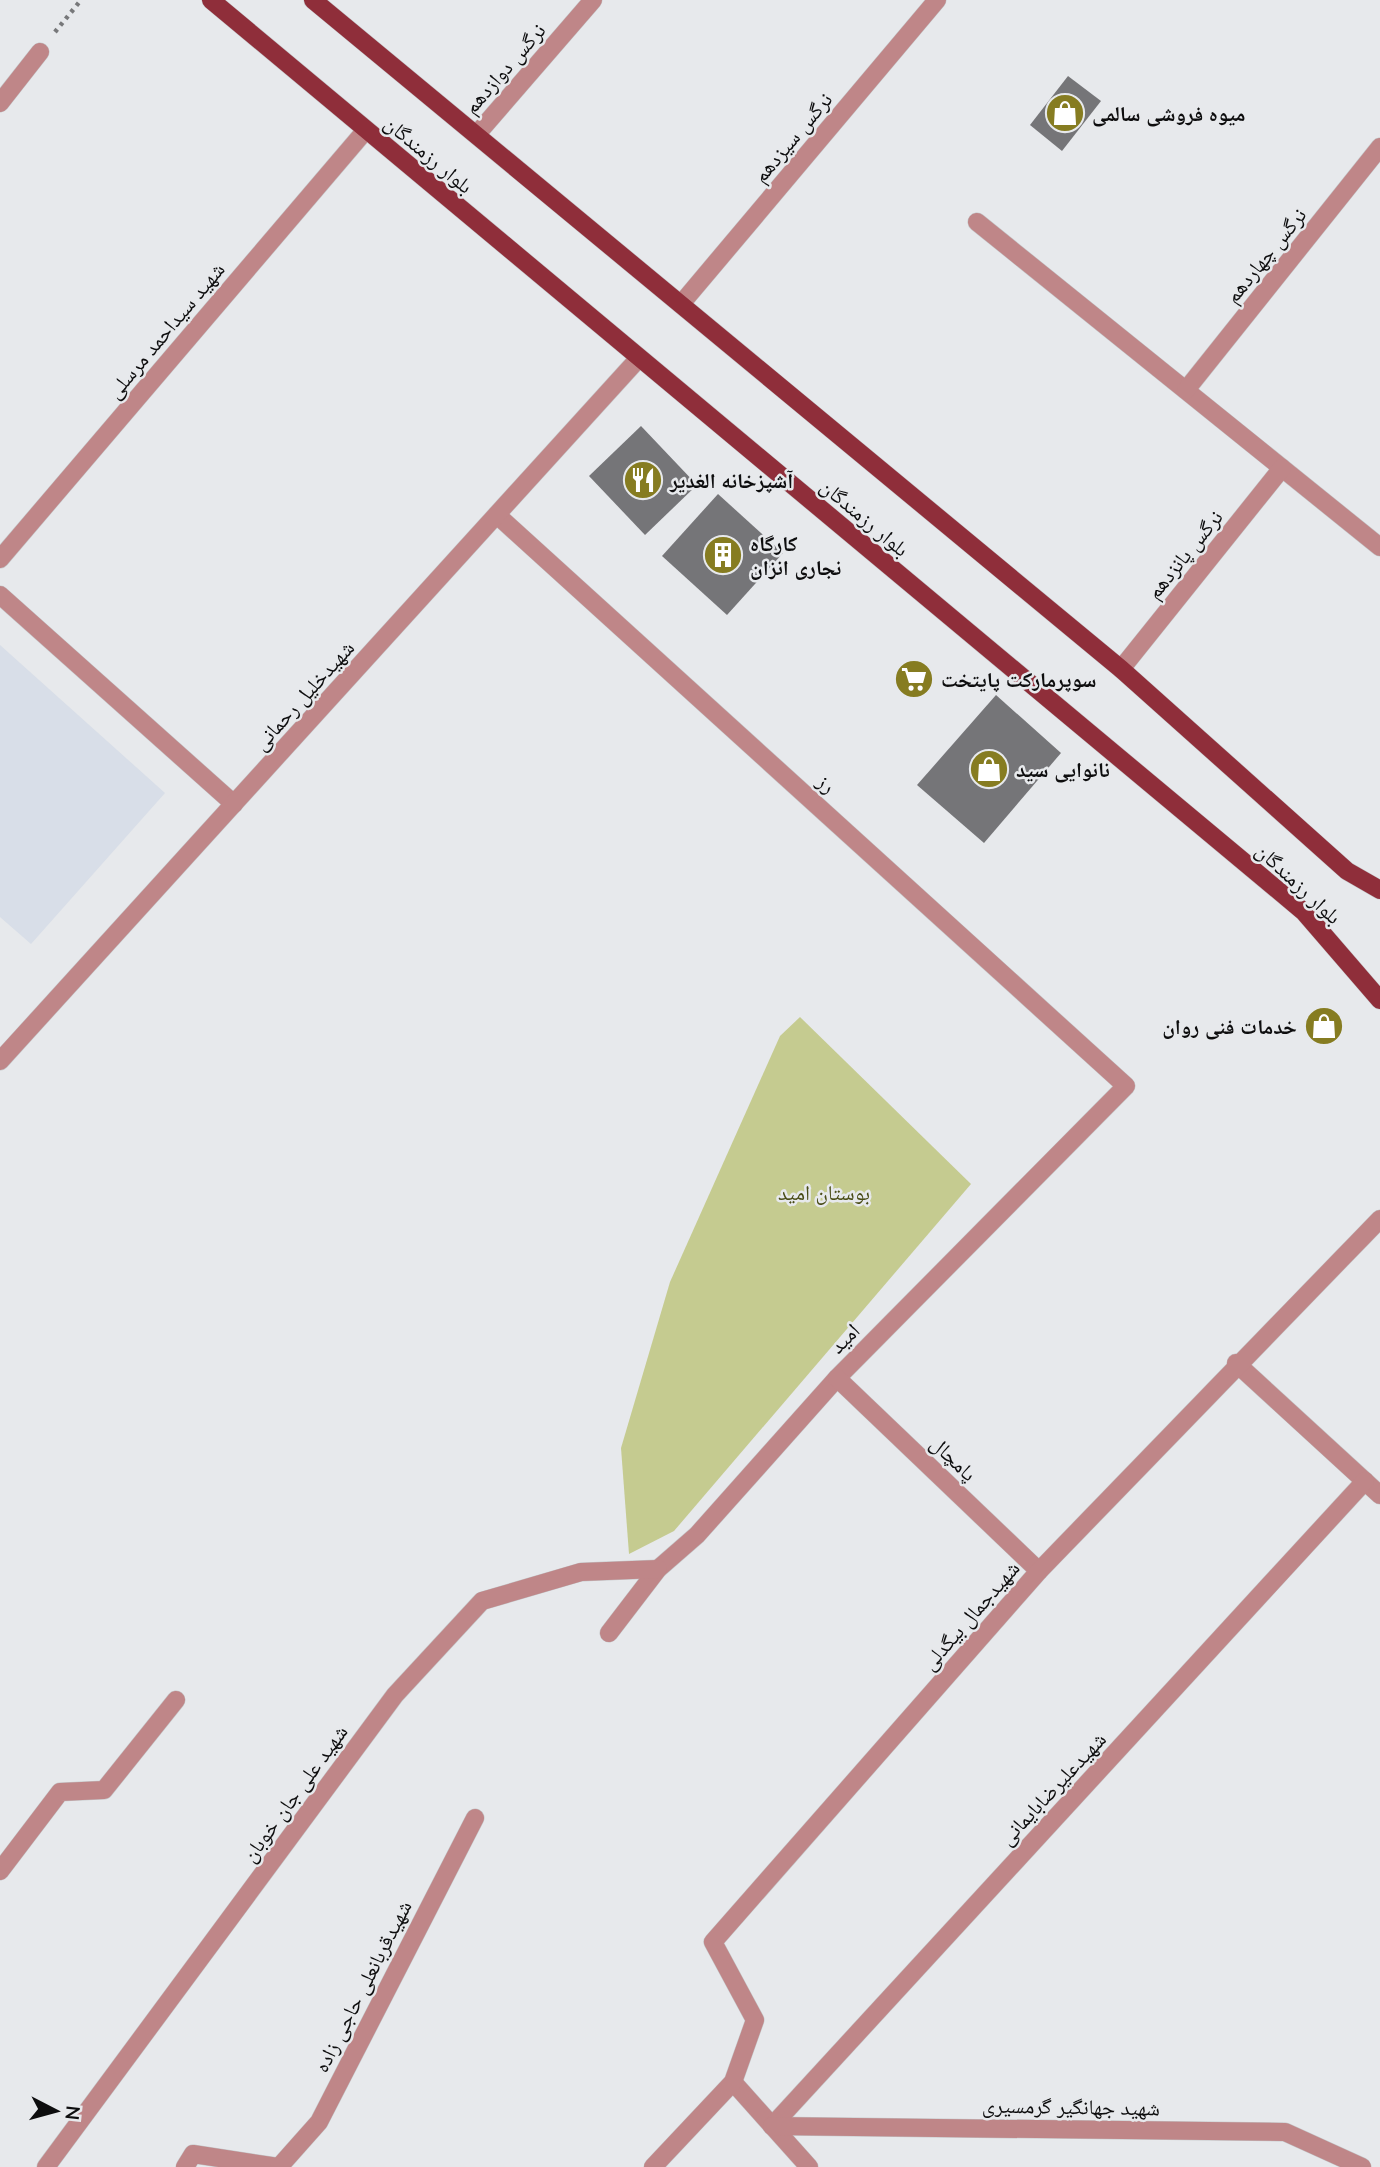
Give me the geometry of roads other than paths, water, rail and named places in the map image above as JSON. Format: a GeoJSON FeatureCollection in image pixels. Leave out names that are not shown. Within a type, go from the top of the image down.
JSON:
{"type":"FeatureCollection","features":[{"type":"Feature","properties":{"kind":"main road","name":"بلوار رزمندگان"},"geometry":{"type":"LineString","coordinates":[[211,0],[1304,912],[1380,1000]]}},
{"type":"Feature","properties":{"kind":"main road","name":"بلوار رزمندگان"},"geometry":{"type":"LineString","coordinates":[[313,0],[1121,669],[1347,871],[1380,890]]}},
{"type":"Feature","properties":{"kind":"street","name":"نرگس دوازدهم"},"geometry":{"type":"LineString","coordinates":[[477,134],[593,0]]}},
{"type":"Feature","properties":{"kind":"street","name":"نرگس سیزدهم"},"geometry":{"type":"LineString","coordinates":[[681,304],[937,0]]}},
{"type":"Feature","properties":{"kind":"street"},"geometry":{"type":"LineString","coordinates":[[0,103],[40,52]]}},
{"type":"Feature","properties":{"kind":"street","name":"شهید سیداحمد مرسلی"},"geometry":{"type":"LineString","coordinates":[[0,559],[365,131]]}},
{"type":"Feature","properties":{"kind":"street","name":"نرگس چهاردهم"},"geometry":{"type":"LineString","coordinates":[[1186,390],[1380,148]]}},
{"type":"Feature","properties":{"kind":"street"},"geometry":{"type":"LineString","coordinates":[[977,222],[1380,547]]}},
{"type":"Feature","properties":{"kind":"street","name":"شهیدخلیل رحمانی"},"geometry":{"type":"LineString","coordinates":[[0,1061],[639,358]]}},
{"type":"Feature","properties":{"kind":"street","name":"نرگس پانزدهم"},"geometry":{"type":"LineString","coordinates":[[1121,669],[1282,468]]}},
{"type":"Feature","properties":{"kind":"street","name":"رز"},"geometry":{"type":"LineString","coordinates":[[497,515],[1126,1086]]}},
{"type":"Feature","properties":{"kind":"street"},"geometry":{"type":"LineString","coordinates":[[0,595],[234,804]]}},
{"type":"Feature","properties":{"kind":"street","name":"امید"},"geometry":{"type":"LineString","coordinates":[[608,1633],[658,1569],[697,1535],[837,1378],[1126,1086]]}},
{"type":"Feature","properties":{"kind":"street","name":"شهیدجمال بیگدلی"},"geometry":{"type":"LineString","coordinates":[[733,2082],[755,2020],[713,1942],[1039,1571],[1236,1363],[1380,1219]]}},
{"type":"Feature","properties":{"kind":"street"},"geometry":{"type":"LineString","coordinates":[[1236,1363],[1380,1495]]}},
{"type":"Feature","properties":{"kind":"street","name":"پامچال"},"geometry":{"type":"LineString","coordinates":[[837,1378],[1039,1571]]}},
{"type":"Feature","properties":{"kind":"street","name":"شهیدعلیرضابایمانی"},"geometry":{"type":"LineString","coordinates":[[772,2126],[1365,1481]]}},
{"type":"Feature","properties":{"kind":"street","name":"شهید علی جان خوبان"},"geometry":{"type":"LineString","coordinates":[[46,2167],[395,1695],[482,1601],[581,1572],[658,1569]]}},
{"type":"Feature","properties":{"kind":"street"},"geometry":{"type":"LineString","coordinates":[[0,1871],[60,1791],[104,1790],[176,1700]]}},
{"type":"Feature","properties":{"kind":"street","name":"شهیدقربانعلی حاجی زاده"},"geometry":{"type":"LineString","coordinates":[[185,2167],[193,2154],[278,2167],[320,2122],[475,1818]]}},
{"type":"Feature","properties":{"kind":"street"},"geometry":{"type":"LineString","coordinates":[[653,2167],[733,2082],[809,2167]]}},
{"type":"Feature","properties":{"kind":"street","name":"شهید جهانگیر گرمسیری"},"geometry":{"type":"LineString","coordinates":[[772,2126],[1285,2132],[1362,2167]]}},
{"type":"Feature","properties":{"kind":"place","name":"میوه فروشی سالمی"},"geometry":{"type":"Point","coordinates":[1065,113]}},
{"type":"Feature","properties":{"kind":"place","name":"آشپزخانه الغدیر"},"geometry":{"type":"Point","coordinates":[643,480]}},
{"type":"Feature","properties":{"kind":"place","name":"کارگاه نجاری انزان"},"geometry":{"type":"Point","coordinates":[723,555]}},
{"type":"Feature","properties":{"kind":"place","name":"سوپرمارکت پایتخت"},"geometry":{"type":"Point","coordinates":[914,679]}},
{"type":"Feature","properties":{"kind":"place","name":"نانوایی سید"},"geometry":{"type":"Point","coordinates":[989,769]}},
{"type":"Feature","properties":{"kind":"place","name":"خدمات فنی روان"},"geometry":{"type":"Point","coordinates":[1324,1026]}},
{"type":"Feature","properties":{"kind":"park label","name":"بوستان امید"},"geometry":{"type":"Point","coordinates":[824,1192]}}]}
